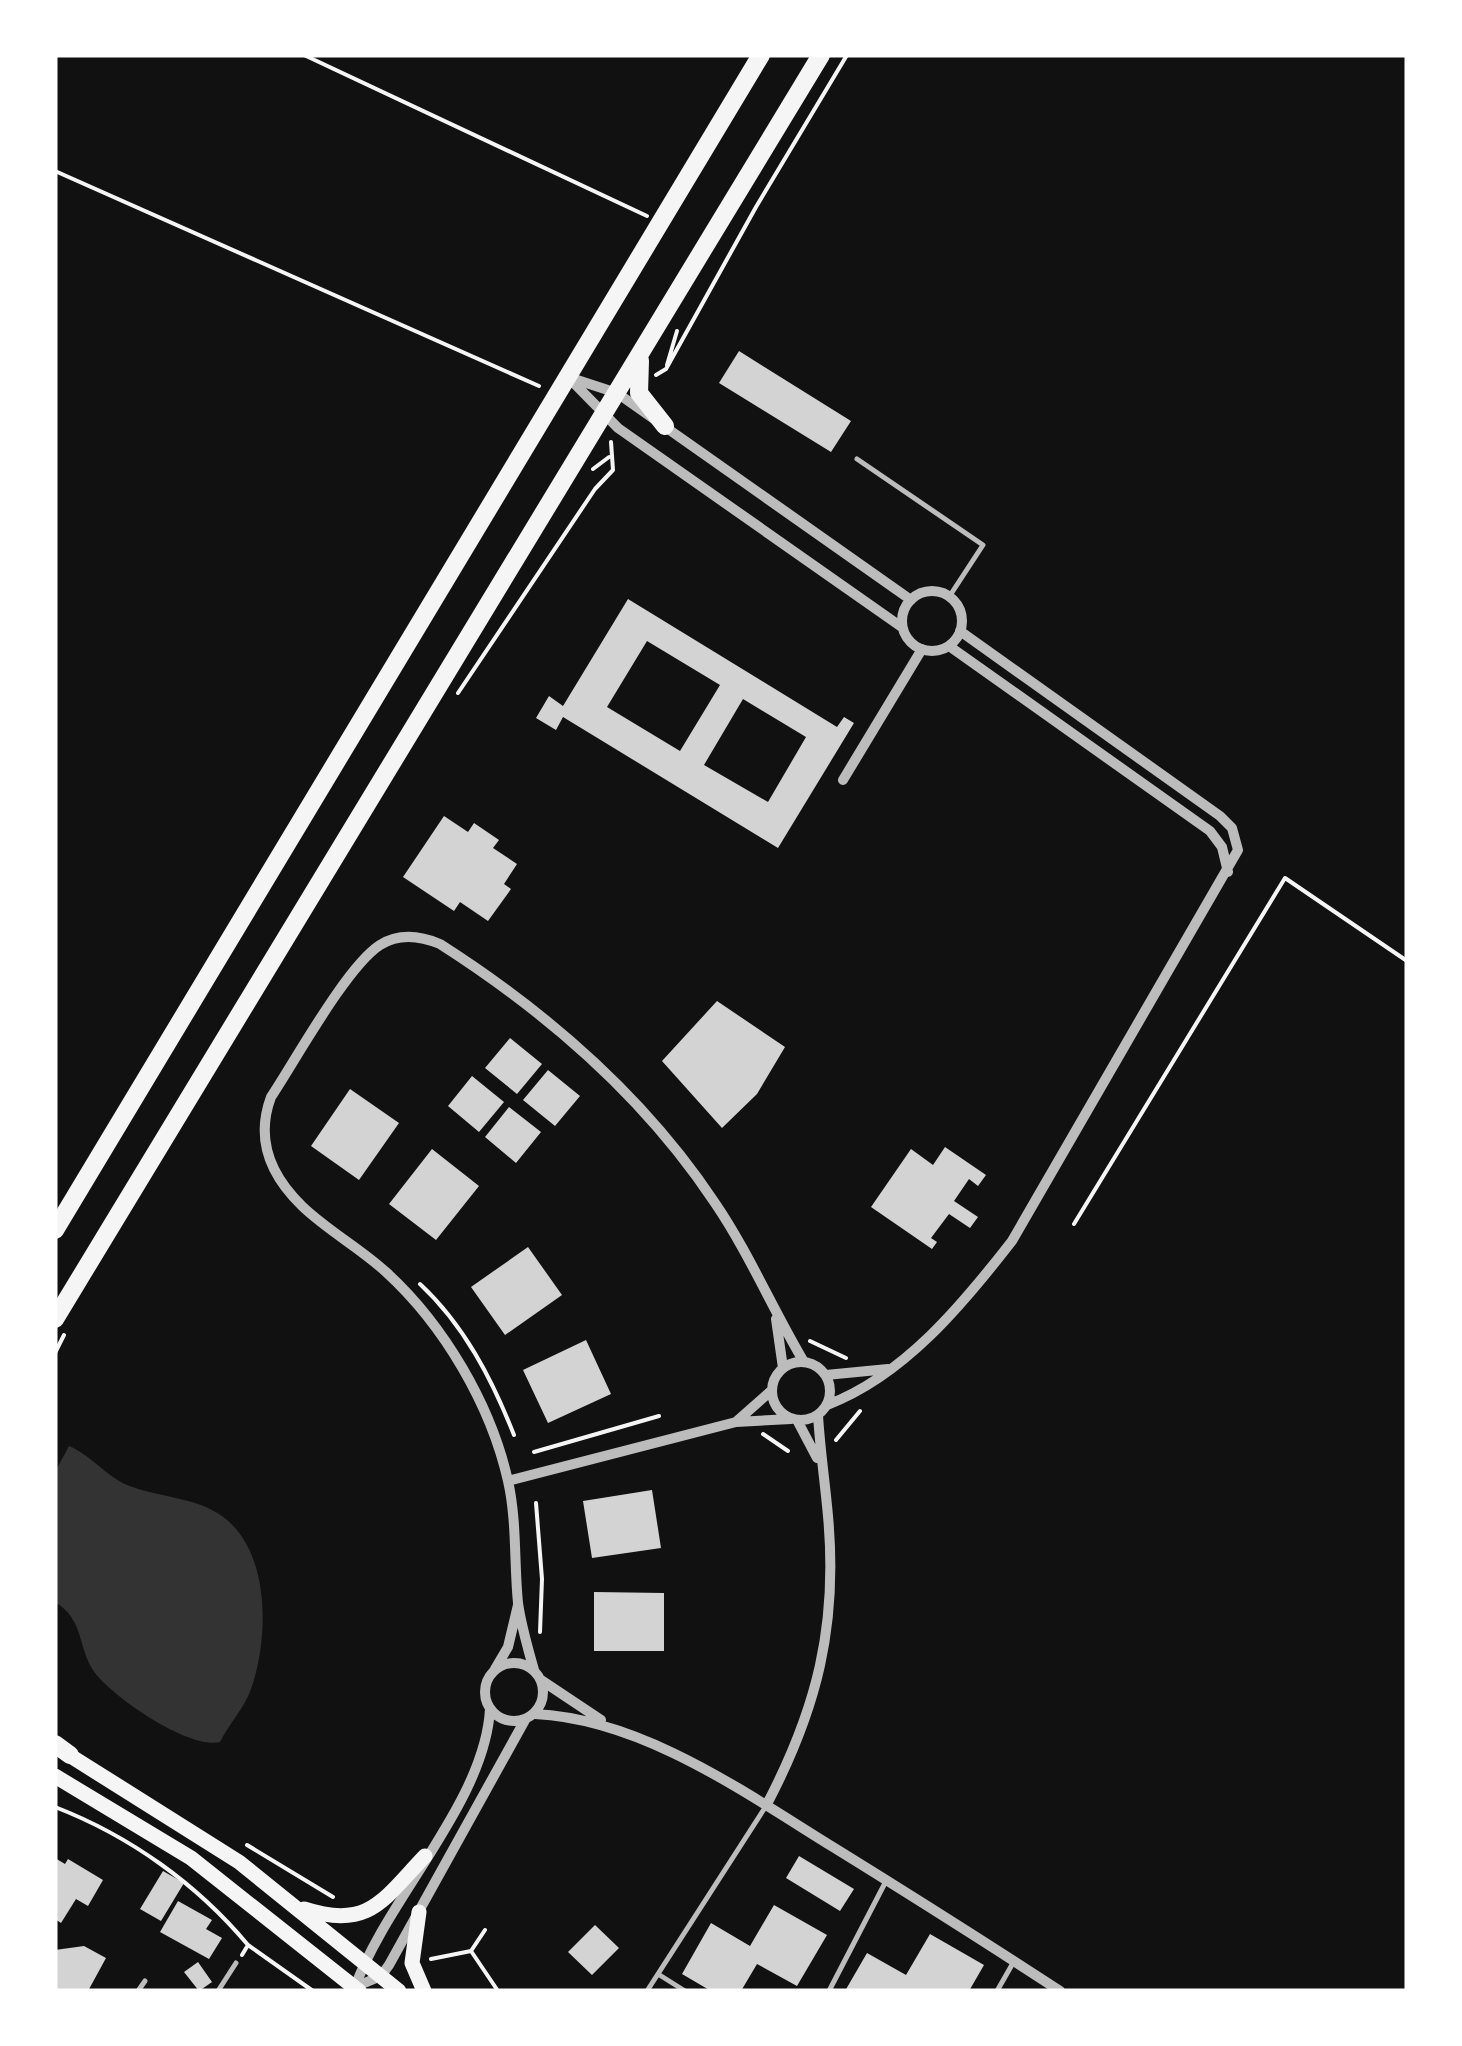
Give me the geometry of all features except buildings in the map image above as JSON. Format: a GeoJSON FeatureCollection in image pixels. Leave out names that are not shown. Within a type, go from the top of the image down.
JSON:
{"type":"FeatureCollection","features":[{"type":"Feature","properties":{"kind":"main road"},"geometry":{"type":"LineString","coordinates":[[55,1226],[761,55]]}},
{"type":"Feature","properties":{"kind":"main road"},"geometry":{"type":"LineString","coordinates":[[55,1319],[607,424],[617,393],[820,55]]}},
{"type":"Feature","properties":{"kind":"main road"},"geometry":{"type":"LineString","coordinates":[[642,353],[639,393],[665,426]]}},
{"type":"Feature","properties":{"kind":"main road"},"geometry":{"type":"LineString","coordinates":[[60,1749],[196,1832],[296,1906],[399,1991]]}},
{"type":"Feature","properties":{"kind":"main road"},"geometry":{"type":"LineString","coordinates":[[55,1776],[191,1858],[357,1989]]}},
{"type":"Feature","properties":{"kind":"main road"},"geometry":{"type":"LineString","coordinates":[[296,1906],[329,1917],[356,1917],[380,1904],[424,1856]]}},
{"type":"Feature","properties":{"kind":"main road"},"geometry":{"type":"LineString","coordinates":[[419,1912],[412,1963],[424,1991]]}},
{"type":"Feature","properties":{"kind":"street"},"geometry":{"type":"LineString","coordinates":[[567,376],[617,393],[912,600]]}},
{"type":"Feature","properties":{"kind":"street"},"geometry":{"type":"LineString","coordinates":[[567,376],[607,424],[903,628],[922,649]]}},
{"type":"Feature","properties":{"kind":"street"},"geometry":{"type":"LineString","coordinates":[[903,628],[912,600],[930,592],[949,597],[961,612],[960,632],[949,646]]}},
{"type":"Feature","properties":{"kind":"street"},"geometry":{"type":"LineString","coordinates":[[508,1481],[736,1422],[818,1415],[828,1405],[861,1392],[971,1294],[1012,1240],[1228,872],[1238,850],[1232,828],[1220,816],[960,632]]}},
{"type":"Feature","properties":{"kind":"street"},"geometry":{"type":"LineString","coordinates":[[922,649],[949,646],[1210,831],[1222,847],[1228,872]]}},
{"type":"Feature","properties":{"kind":"street"},"geometry":{"type":"LineString","coordinates":[[843,780],[922,649]]}},
{"type":"Feature","properties":{"kind":"street"},"geometry":{"type":"LineString","coordinates":[[357,1989],[381,1976],[530,1717],[543,1701],[518,1604],[508,1481],[478,1399],[441,1336],[385,1271],[294,1198],[278,1180],[265,1145],[265,1115],[272,1097],[358,967],[386,941],[426,938],[538,1013],[625,1089],[717,1205],[804,1362],[826,1374],[889,1368]]}},
{"type":"Feature","properties":{"kind":"street"},"geometry":{"type":"LineString","coordinates":[[736,1422],[772,1390],[783,1368],[775,1313]]}},
{"type":"Feature","properties":{"kind":"street"},"geometry":{"type":"LineString","coordinates":[[783,1368],[804,1362]]}},
{"type":"Feature","properties":{"kind":"street"},"geometry":{"type":"LineString","coordinates":[[826,1374],[831,1386],[828,1405]]}},
{"type":"Feature","properties":{"kind":"street"},"geometry":{"type":"LineString","coordinates":[[772,1390],[777,1408],[794,1419],[820,1463]]}},
{"type":"Feature","properties":{"kind":"street"},"geometry":{"type":"LineString","coordinates":[[766,1806],[798,1743],[816,1694],[831,1612],[828,1515],[818,1415]]}},
{"type":"Feature","properties":{"kind":"street"},"geometry":{"type":"LineString","coordinates":[[357,1989],[364,1962],[484,1751],[490,1709],[485,1694],[508,1647],[518,1604]]}},
{"type":"Feature","properties":{"kind":"street"},"geometry":{"type":"LineString","coordinates":[[494,1671],[515,1663],[537,1675],[610,1726],[766,1806],[1052,1989]]}},
{"type":"Feature","properties":{"kind":"street"},"geometry":{"type":"LineString","coordinates":[[490,1709],[510,1722],[530,1717],[575,1717],[610,1726]]}},
{"type":"Feature","properties":{"kind":"lane"},"geometry":{"type":"LineString","coordinates":[[857,459],[982,545],[949,597]]}},
{"type":"Feature","properties":{"kind":"lane"},"geometry":{"type":"LineString","coordinates":[[647,1991],[766,1806]]}},
{"type":"Feature","properties":{"kind":"lane"},"geometry":{"type":"LineString","coordinates":[[829,1991],[886,1880]]}},
{"type":"Feature","properties":{"kind":"lane"},"geometry":{"type":"LineString","coordinates":[[998,1991],[1014,1962]]}},
{"type":"Feature","properties":{"kind":"lane"},"geometry":{"type":"LineString","coordinates":[[218,1991],[236,1963]]}},
{"type":"Feature","properties":{"kind":"lane"},"geometry":{"type":"LineString","coordinates":[[658,1974],[685,1991]]}},
{"type":"Feature","properties":{"kind":"lane"},"geometry":{"type":"LineString","coordinates":[[138,1991],[144,1981]]}},
{"type":"Feature","properties":{"kind":"path"},"geometry":{"type":"LineString","coordinates":[[304,55],[660,222]]}},
{"type":"Feature","properties":{"kind":"path"},"geometry":{"type":"LineString","coordinates":[[666,370],[756,206],[847,55]]}},
{"type":"Feature","properties":{"kind":"path"},"geometry":{"type":"LineString","coordinates":[[55,171],[557,394]]}},
{"type":"Feature","properties":{"kind":"path"},"geometry":{"type":"LineString","coordinates":[[607,424],[610,456]]}},
{"type":"Feature","properties":{"kind":"path"},"geometry":{"type":"LineString","coordinates":[[1074,1224],[1285,878],[1407,961]]}},
{"type":"Feature","properties":{"kind":"path"},"geometry":{"type":"LineString","coordinates":[[420,1284],[454,1320],[490,1381],[514,1435]]}},
{"type":"Feature","properties":{"kind":"path"},"geometry":{"type":"LineString","coordinates":[[802,1339],[850,1360]]}},
{"type":"Feature","properties":{"kind":"path"},"geometry":{"type":"LineString","coordinates":[[836,1440],[860,1410]]}},
{"type":"Feature","properties":{"kind":"path"},"geometry":{"type":"LineString","coordinates":[[534,1452],[659,1416]]}},
{"type":"Feature","properties":{"kind":"path"},"geometry":{"type":"LineString","coordinates":[[764,1438],[788,1451]]}},
{"type":"Feature","properties":{"kind":"path"},"geometry":{"type":"LineString","coordinates":[[536,1503],[542,1580],[540,1632]]}},
{"type":"Feature","properties":{"kind":"path"},"geometry":{"type":"LineString","coordinates":[[55,1808],[168,1867],[213,1903],[248,1945],[312,1991]]}},
{"type":"Feature","properties":{"kind":"path"},"geometry":{"type":"LineString","coordinates":[[412,1963],[471,1952],[484,1930]]}},
{"type":"Feature","properties":{"kind":"path"},"geometry":{"type":"LineString","coordinates":[[236,1963],[248,1945]]}},
{"type":"Feature","properties":{"kind":"path"},"geometry":{"type":"LineString","coordinates":[[471,1952],[498,1991]]}},
{"type":"Feature","properties":{"kind":"shaded area"},"geometry":{"type":"Polygon","coordinates":[[[69,1446],[127,1485],[212,1510],[238,1531],[250,1551],[262,1596],[261,1645],[248,1696],[220,1742],[190,1738],[172,1730],[118,1695],[95,1673],[71,1617],[55,1602],[55,1472],[69,1446]]]}}]}
